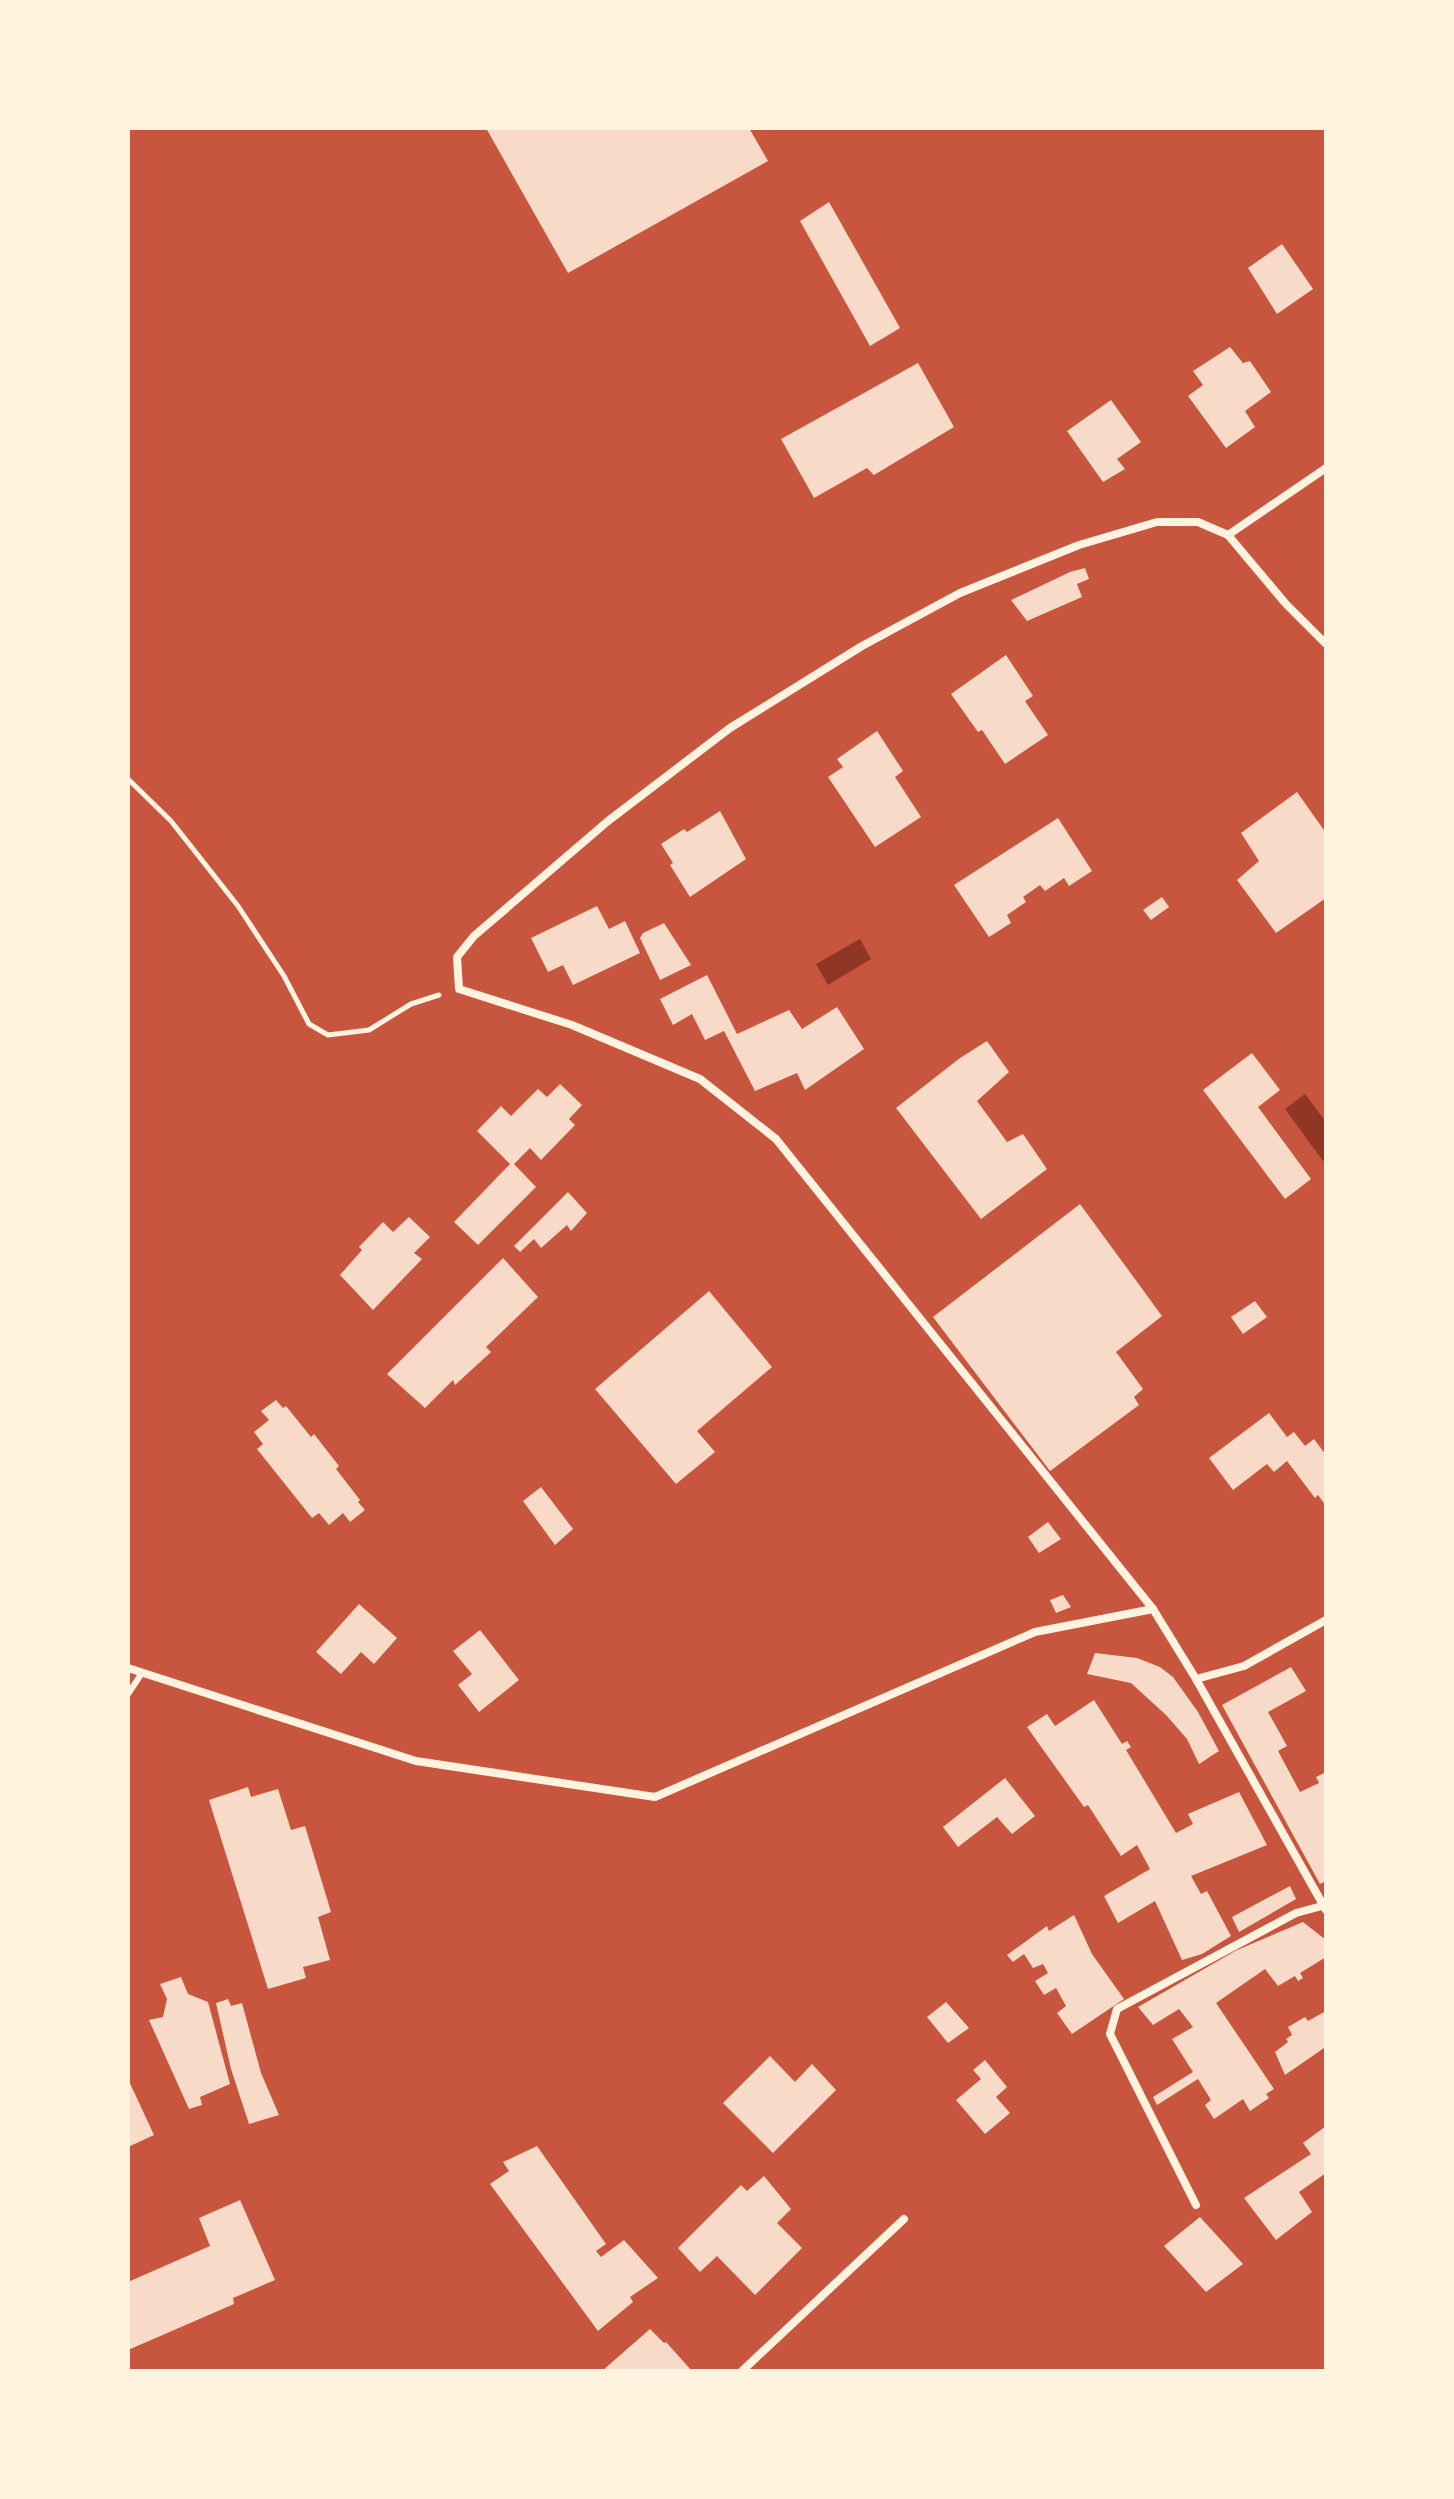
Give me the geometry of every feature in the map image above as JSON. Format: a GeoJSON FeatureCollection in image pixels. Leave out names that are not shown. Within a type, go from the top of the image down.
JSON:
{"type":"FeatureCollection","features":[{"type":"Feature","properties":{"kind":"street"},"geometry":{"type":"LineString","coordinates":[[1228,535],[1326,468]]}},
{"type":"Feature","properties":{"kind":"street"},"geometry":{"type":"LineString","coordinates":[[1196,2205],[1110,2034],[1117,2009],[1296,1913],[1324,1908],[1196,1679],[1153,1609],[776,1139],[700,1079],[572,1025],[459,989],[457,957],[474,936],[608,821],[730,728],[862,646],[960,593],[1079,545],[1157,522],[1198,522],[1228,535],[1286,604],[1326,644]]}},
{"type":"Feature","properties":{"kind":"street"},"geometry":{"type":"LineString","coordinates":[[128,1668],[416,1761],[655,1797],[1035,1632],[1153,1609]]}},
{"type":"Feature","properties":{"kind":"street"},"geometry":{"type":"LineString","coordinates":[[1196,1679],[1244,1666],[1326,1620]]}},
{"type":"Feature","properties":{"kind":"street"},"geometry":{"type":"LineString","coordinates":[[742,2371],[904,2219]]}},
{"type":"Feature","properties":{"kind":"lane"},"geometry":{"type":"LineString","coordinates":[[128,1694],[142,1673]]}},
{"type":"Feature","properties":{"kind":"path"},"geometry":{"type":"LineString","coordinates":[[128,779],[171,821],[238,906],[284,976],[309,1024],[328,1035],[369,1030],[411,1004],[459,989]]}},
{"type":"Feature","properties":{"kind":"shaded area"},"geometry":{"type":"Polygon","coordinates":[[[860,939],[871,959],[828,985],[816,964],[860,939]]]}},
{"type":"Feature","properties":{"kind":"shaded area"},"geometry":{"type":"Polygon","coordinates":[[[1305,1094],[1326,1122],[1326,1158],[1323,1161],[1285,1109],[1305,1094]]]}},
{"type":"Feature","properties":{"kind":"building"},"geometry":{"type":"Polygon","coordinates":[[[486,128],[749,128],[768,161],[568,273],[486,128]]]}},
{"type":"Feature","properties":{"kind":"building"},"geometry":{"type":"Polygon","coordinates":[[[829,202],[900,328],[870,346],[800,221],[829,202]]]}},
{"type":"Feature","properties":{"kind":"building"},"geometry":{"type":"Polygon","coordinates":[[[1282,244],[1313,289],[1277,314],[1248,268],[1282,244]]]}},
{"type":"Feature","properties":{"kind":"building"},"geometry":{"type":"Polygon","coordinates":[[[1230,347],[1243,363],[1250,361],[1271,392],[1245,411],[1255,427],[1226,448],[1188,396],[1203,385],[1193,371],[1230,347]]]}},
{"type":"Feature","properties":{"kind":"building"},"geometry":{"type":"Polygon","coordinates":[[[918,363],[954,427],[874,475],[867,468],[814,498],[781,439],[918,363]]]}},
{"type":"Feature","properties":{"kind":"building"},"geometry":{"type":"Polygon","coordinates":[[[1111,400],[1141,442],[1117,459],[1125,469],[1103,482],[1067,431],[1111,400]]]}},
{"type":"Feature","properties":{"kind":"building"},"geometry":{"type":"Polygon","coordinates":[[[1085,568],[1089,579],[1077,584],[1082,597],[1027,621],[1011,600],[1070,572],[1085,568]]]}},
{"type":"Feature","properties":{"kind":"building"},"geometry":{"type":"Polygon","coordinates":[[[1006,655],[1033,696],[1025,701],[1048,735],[1005,764],[982,730],[978,732],[951,694],[1006,655]]]}},
{"type":"Feature","properties":{"kind":"building"},"geometry":{"type":"Polygon","coordinates":[[[877,731],[903,771],[895,777],[921,817],[875,847],[828,777],[843,767],[837,759],[877,731]]]}},
{"type":"Feature","properties":{"kind":"building"},"geometry":{"type":"Polygon","coordinates":[[[1297,792],[1326,833],[1326,898],[1276,933],[1237,880],[1259,861],[1241,833],[1297,792]]]}},
{"type":"Feature","properties":{"kind":"building"},"geometry":{"type":"Polygon","coordinates":[[[720,811],[746,859],[690,897],[661,844],[720,811]]]}},
{"type":"Feature","properties":{"kind":"building"},"geometry":{"type":"Polygon","coordinates":[[[1058,818],[1092,871],[1069,886],[1064,878],[1045,891],[1040,885],[1023,897],[1026,902],[1007,915],[1011,923],[989,937],[954,885],[1058,818]]]}},
{"type":"Feature","properties":{"kind":"building"},"geometry":{"type":"Polygon","coordinates":[[[1162,897],[1169,907],[1151,920],[1143,910],[1162,897]]]}},
{"type":"Feature","properties":{"kind":"building"},"geometry":{"type":"Polygon","coordinates":[[[597,906],[609,929],[625,921],[640,953],[573,985],[563,965],[548,972],[531,938],[597,906]]]}},
{"type":"Feature","properties":{"kind":"building"},"geometry":{"type":"Polygon","coordinates":[[[664,923],[691,965],[660,980],[640,938],[643,933],[664,923]]]}},
{"type":"Feature","properties":{"kind":"building"},"geometry":{"type":"Polygon","coordinates":[[[707,975],[737,1034],[789,1010],[802,1029],[837,1007],[864,1049],[805,1090],[797,1073],[755,1091],[724,1031],[705,1040],[692,1014],[673,1025],[660,999],[707,975]]]}},
{"type":"Feature","properties":{"kind":"building"},"geometry":{"type":"Polygon","coordinates":[[[987,1041],[1009,1072],[977,1101],[1007,1142],[1023,1134],[1047,1169],[981,1219],[896,1108],[987,1041]]]}},
{"type":"Feature","properties":{"kind":"building"},"geometry":{"type":"Polygon","coordinates":[[[1252,1053],[1280,1090],[1258,1107],[1311,1179],[1285,1199],[1203,1090],[1252,1053]]]}},
{"type":"Feature","properties":{"kind":"building"},"geometry":{"type":"Polygon","coordinates":[[[560,1084],[582,1105],[569,1119],[575,1125],[541,1160],[530,1148],[514,1164],[536,1187],[478,1245],[454,1222],[510,1164],[477,1131],[501,1106],[511,1116],[538,1089],[547,1097],[560,1084]]]}},
{"type":"Feature","properties":{"kind":"building"},"geometry":{"type":"Polygon","coordinates":[[[568,1192],[587,1213],[571,1231],[567,1225],[541,1248],[534,1239],[520,1252],[514,1246],[568,1192]]]}},
{"type":"Feature","properties":{"kind":"building"},"geometry":{"type":"Polygon","coordinates":[[[1080,1204],[1162,1316],[1116,1352],[1143,1389],[1134,1397],[1139,1405],[1050,1471],[933,1317],[1080,1204]]]}},
{"type":"Feature","properties":{"kind":"building"},"geometry":{"type":"Polygon","coordinates":[[[409,1217],[430,1237],[414,1253],[422,1259],[373,1310],[340,1275],[362,1250],[359,1247],[383,1222],[393,1232],[409,1217]]]}},
{"type":"Feature","properties":{"kind":"building"},"geometry":{"type":"Polygon","coordinates":[[[503,1258],[538,1297],[486,1347],[491,1352],[455,1385],[453,1380],[425,1408],[387,1374],[503,1258]]]}},
{"type":"Feature","properties":{"kind":"building"},"geometry":{"type":"Polygon","coordinates":[[[709,1291],[772,1367],[697,1431],[715,1452],[676,1484],[595,1389],[709,1291]]]}},
{"type":"Feature","properties":{"kind":"building"},"geometry":{"type":"Polygon","coordinates":[[[1255,1301],[1267,1317],[1243,1334],[1231,1317],[1255,1301]]]}},
{"type":"Feature","properties":{"kind":"building"},"geometry":{"type":"Polygon","coordinates":[[[276,1400],[283,1408],[286,1406],[311,1437],[314,1434],[360,1500],[358,1502],[365,1510],[350,1522],[343,1513],[329,1525],[319,1513],[312,1518],[257,1449],[263,1444],[254,1432],[269,1420],[261,1411],[276,1400]]]}},
{"type":"Feature","properties":{"kind":"building"},"geometry":{"type":"Polygon","coordinates":[[[1269,1413],[1287,1437],[1294,1432],[1305,1446],[1314,1439],[1326,1455],[1326,1506],[1318,1495],[1315,1498],[1287,1461],[1274,1472],[1267,1464],[1233,1490],[1209,1458],[1269,1413]]]}},
{"type":"Feature","properties":{"kind":"building"},"geometry":{"type":"Polygon","coordinates":[[[541,1487],[573,1529],[555,1545],[523,1501],[541,1487]]]}},
{"type":"Feature","properties":{"kind":"building"},"geometry":{"type":"Polygon","coordinates":[[[1048,1522],[1061,1539],[1039,1553],[1028,1537],[1048,1522]]]}},
{"type":"Feature","properties":{"kind":"building"},"geometry":{"type":"Polygon","coordinates":[[[1063,1595],[1071,1607],[1056,1613],[1050,1600],[1063,1595]]]}},
{"type":"Feature","properties":{"kind":"building"},"geometry":{"type":"Polygon","coordinates":[[[359,1604],[397,1638],[374,1664],[361,1652],[341,1674],[316,1652],[359,1604]]]}},
{"type":"Feature","properties":{"kind":"building"},"geometry":{"type":"Polygon","coordinates":[[[480,1630],[519,1680],[479,1712],[458,1685],[472,1674],[453,1651],[480,1630]]]}},
{"type":"Feature","properties":{"kind":"building"},"geometry":{"type":"Polygon","coordinates":[[[1095,1653],[1137,1658],[1160,1667],[1173,1677],[1198,1712],[1219,1751],[1199,1764],[1187,1739],[1131,1683],[1087,1674],[1095,1653]]]}},
{"type":"Feature","properties":{"kind":"building"},"geometry":{"type":"Polygon","coordinates":[[[1291,1667],[1306,1691],[1268,1712],[1287,1746],[1278,1751],[1300,1792],[1319,1783],[1316,1777],[1326,1772],[1326,1881],[1320,1884],[1222,1705],[1291,1667]]]}},
{"type":"Feature","properties":{"kind":"building"},"geometry":{"type":"Polygon","coordinates":[[[1094,1700],[1122,1744],[1127,1741],[1131,1747],[1126,1750],[1176,1833],[1193,1824],[1188,1814],[1239,1792],[1267,1845],[1191,1876],[1201,1894],[1207,1891],[1231,1936],[1202,1954],[1182,1960],[1155,1901],[1118,1923],[1104,1896],[1150,1869],[1137,1845],[1121,1856],[1088,1805],[1084,1807],[1027,1727],[1047,1714],[1055,1726],[1094,1700]]]}},
{"type":"Feature","properties":{"kind":"building"},"geometry":{"type":"Polygon","coordinates":[[[1005,1778],[1035,1816],[1012,1834],[997,1817],[958,1847],[943,1827],[1005,1778]]]}},
{"type":"Feature","properties":{"kind":"building"},"geometry":{"type":"Polygon","coordinates":[[[248,1787],[251,1797],[278,1789],[291,1830],[305,1826],[331,1912],[318,1917],[330,1960],[303,1967],[306,1978],[268,1989],[209,1800],[248,1787]]]}},
{"type":"Feature","properties":{"kind":"building"},"geometry":{"type":"Polygon","coordinates":[[[1290,1886],[1296,1899],[1239,1932],[1232,1917],[1290,1886]]]}},
{"type":"Feature","properties":{"kind":"building"},"geometry":{"type":"Polygon","coordinates":[[[1074,1915],[1092,1954],[1124,1999],[1072,2034],[1057,2013],[1066,2006],[1056,1988],[1044,1995],[1035,1981],[1048,1973],[1043,1964],[1033,1968],[1024,1954],[1013,1962],[1007,1955],[1047,1926],[1049,1931],[1074,1915]]]}},
{"type":"Feature","properties":{"kind":"building"},"geometry":{"type":"Polygon","coordinates":[[[1303,1922],[1326,1940],[1326,1957],[1300,1973],[1303,1978],[1298,1981],[1295,1976],[1278,1986],[1265,1969],[1216,2003],[1274,2089],[1266,2094],[1269,2098],[1250,2111],[1243,2099],[1214,2119],[1205,2105],[1211,2100],[1198,2079],[1157,2105],[1153,2097],[1193,2072],[1172,2039],[1193,2027],[1179,2009],[1153,2025],[1138,2007],[1237,1950],[1303,1922]]]}},
{"type":"Feature","properties":{"kind":"building"},"geometry":{"type":"Polygon","coordinates":[[[181,1977],[188,1994],[208,2002],[230,2084],[200,2097],[202,2105],[189,2109],[149,2020],[163,2017],[167,1999],[160,1984],[181,1977]]]}},
{"type":"Feature","properties":{"kind":"building"},"geometry":{"type":"Polygon","coordinates":[[[228,1999],[231,2006],[242,2003],[261,2073],[279,2115],[249,2124],[231,2069],[216,2003],[228,1999]]]}},
{"type":"Feature","properties":{"kind":"building"},"geometry":{"type":"Polygon","coordinates":[[[946,2002],[969,2028],[948,2043],[927,2017],[946,2002]]]}},
{"type":"Feature","properties":{"kind":"building"},"geometry":{"type":"Polygon","coordinates":[[[1326,2011],[1326,2051],[1324,2048],[1285,2075],[1275,2052],[1292,2035],[1288,2027],[1305,2017],[1308,2021],[1326,2011]]]}},
{"type":"Feature","properties":{"kind":"building"},"geometry":{"type":"Polygon","coordinates":[[[770,2056],[795,2082],[812,2064],[836,2090],[773,2153],[723,2103],[770,2056]]]}},
{"type":"Feature","properties":{"kind":"building"},"geometry":{"type":"Polygon","coordinates":[[[985,2060],[1007,2087],[996,2097],[1010,2113],[985,2134],[956,2100],[981,2079],[973,2070],[985,2060]]]}},
{"type":"Feature","properties":{"kind":"building"},"geometry":{"type":"Polygon","coordinates":[[[128,2079],[154,2135],[128,2147],[128,2079]]]}},
{"type":"Feature","properties":{"kind":"building"},"geometry":{"type":"Polygon","coordinates":[[[1326,2126],[1326,2173],[1299,2192],[1312,2212],[1276,2240],[1244,2198],[1311,2154],[1303,2143],[1326,2126]]]}},
{"type":"Feature","properties":{"kind":"building"},"geometry":{"type":"Polygon","coordinates":[[[537,2146],[606,2244],[596,2251],[601,2257],[624,2240],[658,2278],[630,2297],[633,2302],[598,2331],[490,2184],[509,2171],[503,2162],[537,2146]]]}},
{"type":"Feature","properties":{"kind":"building"},"geometry":{"type":"Polygon","coordinates":[[[764,2176],[791,2209],[777,2223],[802,2248],[755,2295],[717,2256],[700,2272],[678,2248],[741,2185],[747,2191],[764,2176]]]}},
{"type":"Feature","properties":{"kind":"building"},"geometry":{"type":"Polygon","coordinates":[[[240,2200],[275,2280],[233,2298],[234,2304],[128,2350],[128,2282],[210,2246],[199,2218],[240,2200]]]}},
{"type":"Feature","properties":{"kind":"building"},"geometry":{"type":"Polygon","coordinates":[[[1200,2217],[1243,2264],[1206,2292],[1164,2246],[1200,2217]]]}},
{"type":"Feature","properties":{"kind":"building"},"geometry":{"type":"Polygon","coordinates":[[[650,2329],[692,2371],[602,2371],[650,2329]]]}}]}
